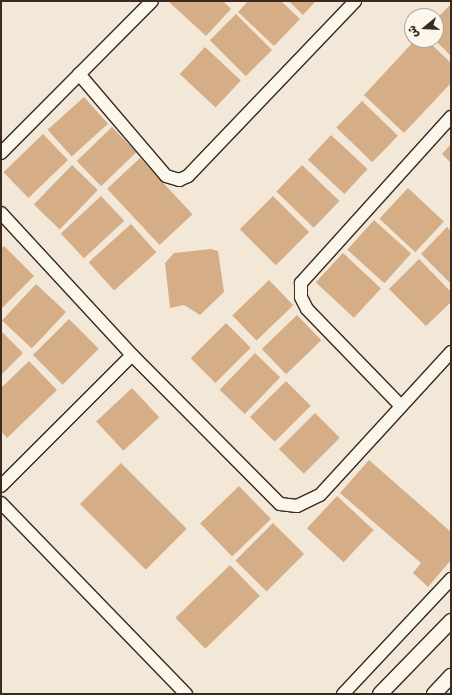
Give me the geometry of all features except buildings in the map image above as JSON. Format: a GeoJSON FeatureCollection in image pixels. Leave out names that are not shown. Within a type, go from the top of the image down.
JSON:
{"type":"FeatureCollection","features":[{"type":"Feature","properties":{"kind":"street"},"geometry":{"type":"LineString","coordinates":[[1,153],[152,1]]}},
{"type":"Feature","properties":{"kind":"street"},"geometry":{"type":"LineString","coordinates":[[80,74],[166,176],[179,180],[188,176],[355,1]]}},
{"type":"Feature","properties":{"kind":"street"},"geometry":{"type":"LineString","coordinates":[[401,406],[307,309],[301,297],[301,283],[451,117]]}},
{"type":"Feature","properties":{"kind":"street"},"geometry":{"type":"LineString","coordinates":[[1,213],[132,355],[280,504],[297,506],[320,495],[451,352]]}},
{"type":"Feature","properties":{"kind":"street"},"geometry":{"type":"LineString","coordinates":[[1,486],[132,355]]}},
{"type":"Feature","properties":{"kind":"street"},"geometry":{"type":"LineString","coordinates":[[1,504],[186,694]]}},
{"type":"Feature","properties":{"kind":"street"},"geometry":{"type":"LineString","coordinates":[[343,694],[451,579]]}},
{"type":"Feature","properties":{"kind":"street"},"geometry":{"type":"LineString","coordinates":[[380,694],[451,621]]}},
{"type":"Feature","properties":{"kind":"street"},"geometry":{"type":"LineString","coordinates":[[434,694],[451,676]]}}]}
